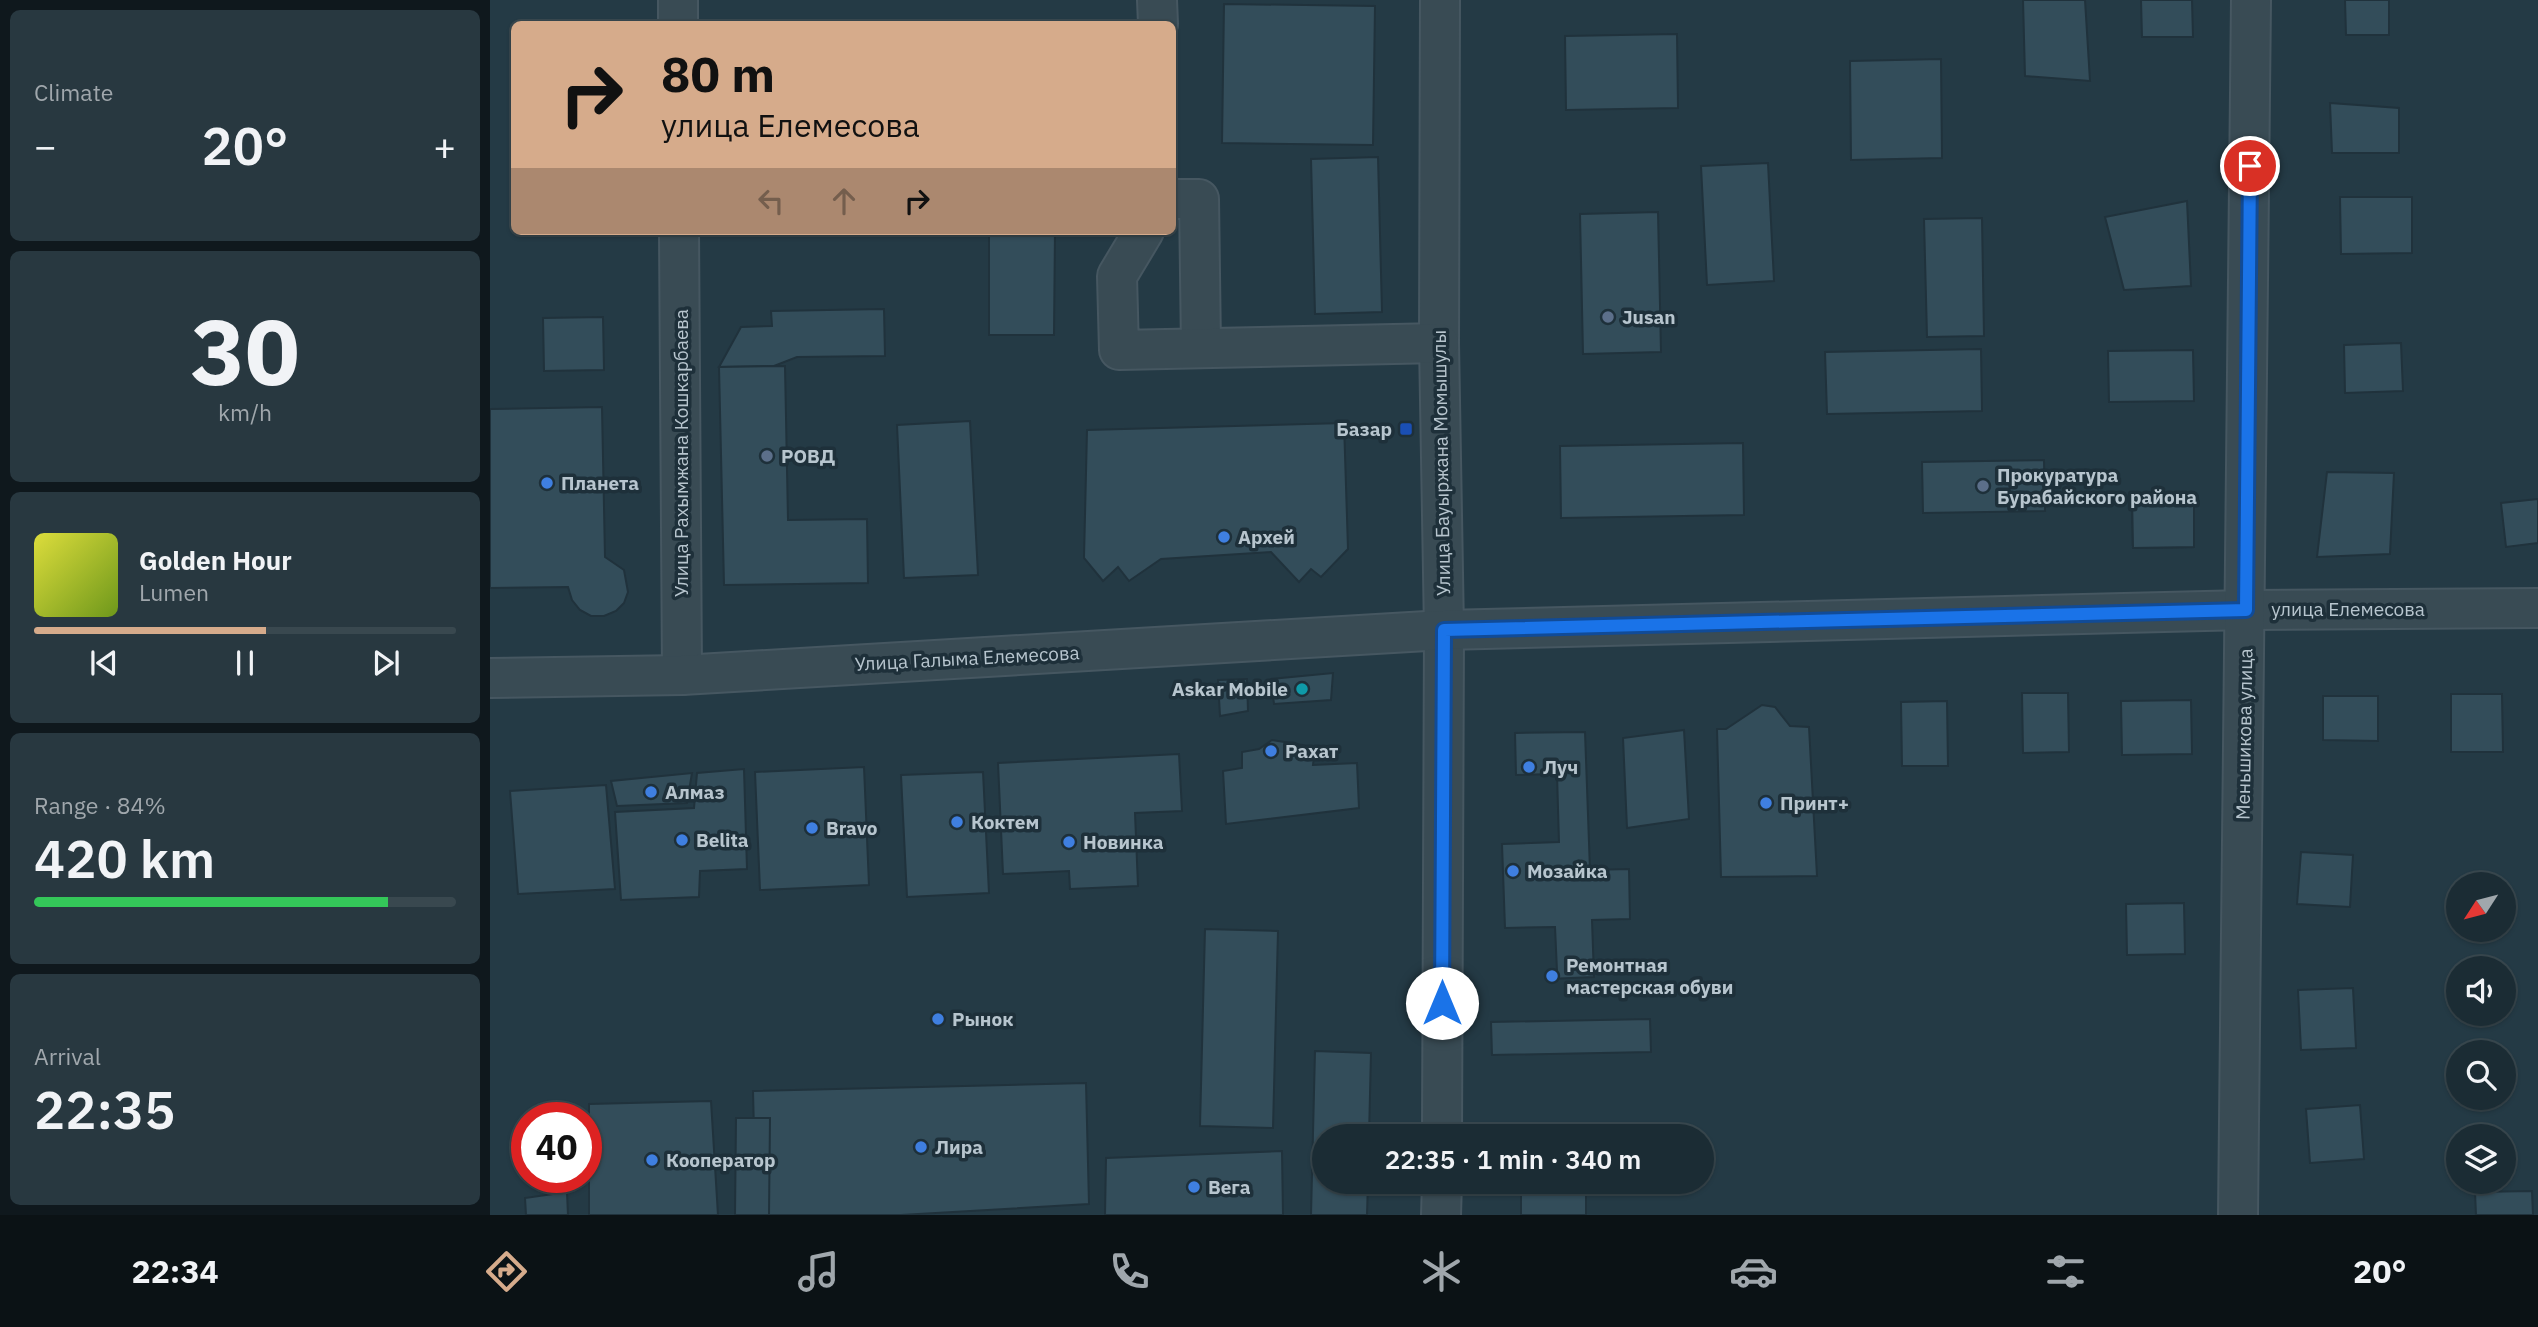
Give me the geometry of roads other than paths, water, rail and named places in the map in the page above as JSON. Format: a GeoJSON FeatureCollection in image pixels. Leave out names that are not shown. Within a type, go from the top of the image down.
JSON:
{"type":"FeatureCollection","features":[{"type":"Feature","properties":{"kind":"street"},"geometry":{"type":"LineString","coordinates":[[678,0],[678,21]]}},
{"type":"Feature","properties":{"kind":"street"},"geometry":{"type":"LineString","coordinates":[[1157,0],[1158,21]]}},
{"type":"Feature","properties":{"kind":"street","name":"Улица Бауыржана Момышулы"},"geometry":{"type":"LineString","coordinates":[[1440,0],[1439,343],[1444,630],[1442,1124]]}},
{"type":"Feature","properties":{"kind":"street","name":"Меньшикова улица"},"geometry":{"type":"LineString","coordinates":[[2238,1215],[2251,0]]}},
{"type":"Feature","properties":{"kind":"street"},"geometry":{"type":"LineString","coordinates":[[1176,199],[1199,199],[1201,348]]}},
{"type":"Feature","properties":{"kind":"street","name":"Улица Рахымжана Кошкарбаева"},"geometry":{"type":"LineString","coordinates":[[679,235],[682,675]]}},
{"type":"Feature","properties":{"kind":"street"},"geometry":{"type":"LineString","coordinates":[[1142,235],[1117,276],[1119,350],[1439,343]]}},
{"type":"Feature","properties":{"kind":"street","name":"улица Елемесова"},"geometry":{"type":"LineString","coordinates":[[1444,630],[2246,610],[2538,608]]}},
{"type":"Feature","properties":{"kind":"street","name":"Улица Галыма Елемесова"},"geometry":{"type":"LineString","coordinates":[[490,678],[682,675],[1444,630]]}},
{"type":"Feature","properties":{"kind":"street"},"geometry":{"type":"LineString","coordinates":[[1441,1215],[1442,1194]]}},
{"type":"Feature","properties":{"kind":"place","name":"Jusan"},"geometry":{"type":"Point","coordinates":[1608,317]}},
{"type":"Feature","properties":{"kind":"place","name":"Базар"},"geometry":{"type":"Point","coordinates":[1406,429]}},
{"type":"Feature","properties":{"kind":"place","name":"РОВД"},"geometry":{"type":"Point","coordinates":[767,456]}},
{"type":"Feature","properties":{"kind":"place","name":"Планета"},"geometry":{"type":"Point","coordinates":[547,483]}},
{"type":"Feature","properties":{"kind":"place","name":"Прокуратура Бурабайского района"},"geometry":{"type":"Point","coordinates":[1983,486]}},
{"type":"Feature","properties":{"kind":"place","name":"Архей"},"geometry":{"type":"Point","coordinates":[1224,537]}},
{"type":"Feature","properties":{"kind":"place","name":"Askar Mobile"},"geometry":{"type":"Point","coordinates":[1302,689]}},
{"type":"Feature","properties":{"kind":"place","name":"Рахат"},"geometry":{"type":"Point","coordinates":[1271,751]}},
{"type":"Feature","properties":{"kind":"place","name":"Луч"},"geometry":{"type":"Point","coordinates":[1529,767]}},
{"type":"Feature","properties":{"kind":"place","name":"Алмаз"},"geometry":{"type":"Point","coordinates":[651,792]}},
{"type":"Feature","properties":{"kind":"place","name":"Принт+"},"geometry":{"type":"Point","coordinates":[1766,803]}},
{"type":"Feature","properties":{"kind":"place","name":"Коктем"},"geometry":{"type":"Point","coordinates":[957,822]}},
{"type":"Feature","properties":{"kind":"place","name":"Bravo"},"geometry":{"type":"Point","coordinates":[812,828]}},
{"type":"Feature","properties":{"kind":"place","name":"Belita"},"geometry":{"type":"Point","coordinates":[682,840]}},
{"type":"Feature","properties":{"kind":"place","name":"Новинка"},"geometry":{"type":"Point","coordinates":[1069,842]}},
{"type":"Feature","properties":{"kind":"place","name":"Мозайка"},"geometry":{"type":"Point","coordinates":[1513,871]}},
{"type":"Feature","properties":{"kind":"place","name":"Ремонтная мастерская обуви"},"geometry":{"type":"Point","coordinates":[1552,976]}},
{"type":"Feature","properties":{"kind":"place","name":"Рынок"},"geometry":{"type":"Point","coordinates":[938,1019]}},
{"type":"Feature","properties":{"kind":"place","name":"Лира"},"geometry":{"type":"Point","coordinates":[921,1147]}},
{"type":"Feature","properties":{"kind":"place","name":"Кооператор"},"geometry":{"type":"Point","coordinates":[652,1160]}},
{"type":"Feature","properties":{"kind":"place","name":"Вега"},"geometry":{"type":"Point","coordinates":[1194,1187]}}]}
